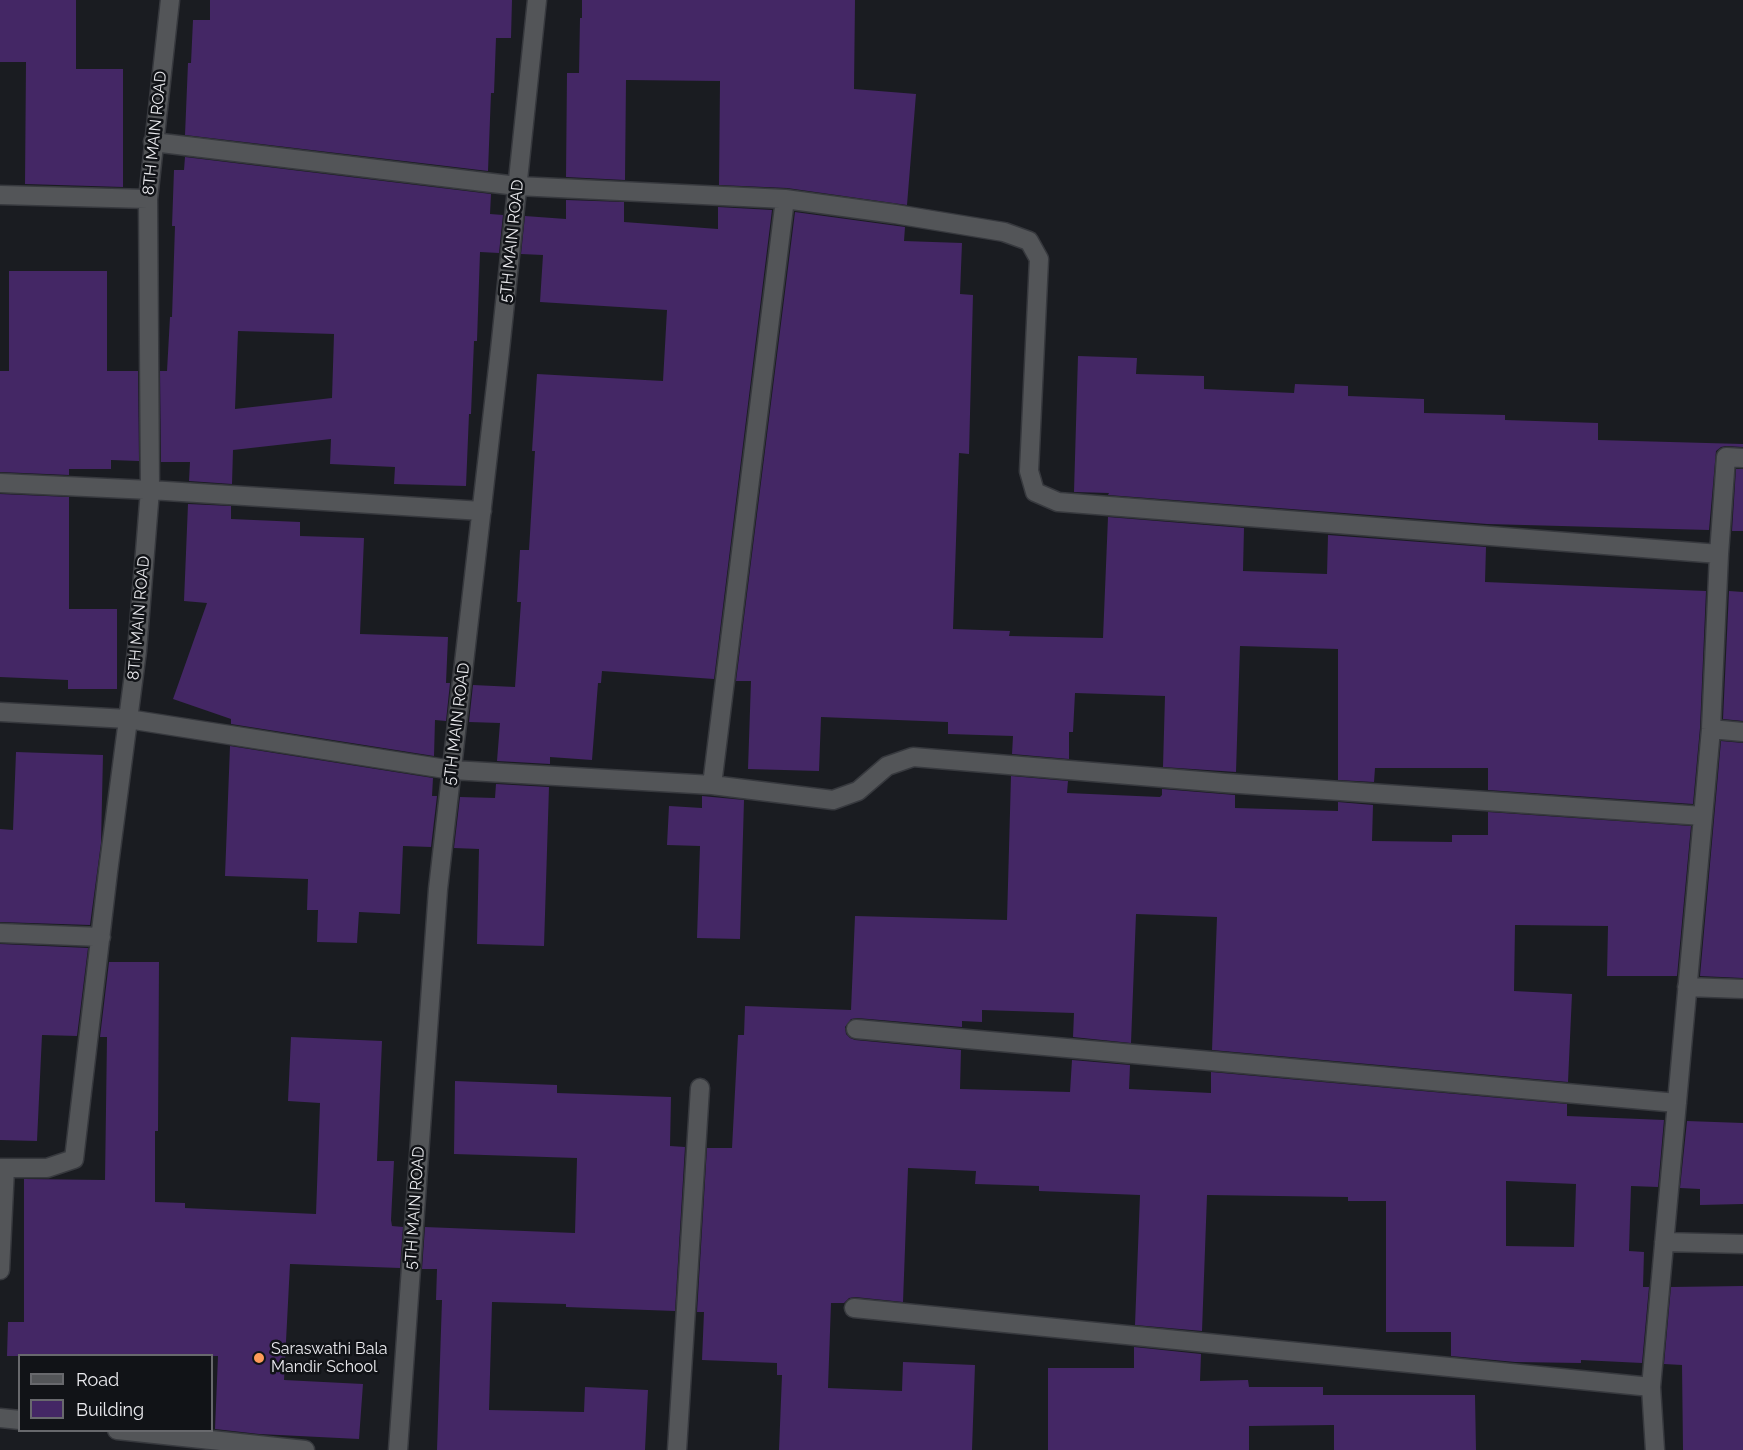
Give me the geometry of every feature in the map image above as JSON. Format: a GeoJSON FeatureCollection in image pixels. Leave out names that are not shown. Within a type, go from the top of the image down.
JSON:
{"type":"FeatureCollection","features":[{"type":"Feature","properties":{"kind":"street","name":"8TH MAIN ROAD"},"geometry":{"type":"LineString","coordinates":[[3,1168],[47,1168],[74,1159],[137,651],[150,490],[147,199],[170,0]]}},
{"type":"Feature","properties":{"kind":"street","name":"5TH MAIN ROAD"},"geometry":{"type":"LineString","coordinates":[[398,1450],[438,889],[482,511],[537,0]]}},
{"type":"Feature","properties":{"kind":"street"},"geometry":{"type":"LineString","coordinates":[[153,142],[517,186],[784,199],[1004,232],[1029,241],[1039,259],[1029,471],[1035,492],[1058,502],[1719,554]]}},
{"type":"Feature","properties":{"kind":"street"},"geometry":{"type":"LineString","coordinates":[[0,195],[147,199]]}},
{"type":"Feature","properties":{"kind":"street"},"geometry":{"type":"LineString","coordinates":[[712,785],[784,199]]}},
{"type":"Feature","properties":{"kind":"street"},"geometry":{"type":"LineString","coordinates":[[1654,1450],[1651,1387],[1711,729],[1726,457],[1743,458]]}},
{"type":"Feature","properties":{"kind":"street"},"geometry":{"type":"LineString","coordinates":[[0,483],[482,511]]}},
{"type":"Feature","properties":{"kind":"street"},"geometry":{"type":"LineString","coordinates":[[0,712],[128,719],[452,770],[712,785],[833,801],[858,791],[887,766],[913,757],[1226,783],[1703,816]]}},
{"type":"Feature","properties":{"kind":"street"},"geometry":{"type":"LineString","coordinates":[[1711,729],[1743,732]]}},
{"type":"Feature","properties":{"kind":"street"},"geometry":{"type":"LineString","coordinates":[[0,933],[101,937]]}},
{"type":"Feature","properties":{"kind":"street"},"geometry":{"type":"LineString","coordinates":[[1688,987],[1743,989]]}},
{"type":"Feature","properties":{"kind":"street"},"geometry":{"type":"LineString","coordinates":[[856,1029],[1677,1103]]}},
{"type":"Feature","properties":{"kind":"street"},"geometry":{"type":"LineString","coordinates":[[677,1450],[700,1088]]}},
{"type":"Feature","properties":{"kind":"street"},"geometry":{"type":"LineString","coordinates":[[0,1270],[3,1168]]}},
{"type":"Feature","properties":{"kind":"street"},"geometry":{"type":"LineString","coordinates":[[1664,1242],[1743,1244]]}},
{"type":"Feature","properties":{"kind":"street"},"geometry":{"type":"LineString","coordinates":[[854,1308],[1651,1387]]}},
{"type":"Feature","properties":{"kind":"street"},"geometry":{"type":"LineString","coordinates":[[0,1418],[18,1420]]}},
{"type":"Feature","properties":{"kind":"street"},"geometry":{"type":"LineString","coordinates":[[127,1432],[305,1450]]}},
{"type":"Feature","properties":{"kind":"building"},"geometry":{"type":"Polygon","coordinates":[[[0,0],[76,0],[76,69],[123,69],[123,187],[25,184],[26,62],[0,62],[0,0]]]}},
{"type":"Feature","properties":{"kind":"building"},"geometry":{"type":"Polygon","coordinates":[[[210,0],[512,0],[511,38],[496,38],[488,171],[185,135],[188,63],[191,63],[193,20],[210,20],[210,0]]]}},
{"type":"Feature","properties":{"kind":"building"},"geometry":{"type":"Polygon","coordinates":[[[582,0],[855,0],[854,89],[916,94],[907,205],[787,188],[719,185],[720,81],[626,80],[625,180],[566,177],[567,73],[579,73],[582,0]]]}},
{"type":"Feature","properties":{"kind":"building"},"geometry":{"type":"Polygon","coordinates":[[[185,157],[491,194],[490,214],[503,215],[499,253],[480,252],[477,341],[474,341],[466,486],[394,484],[395,467],[330,464],[331,439],[233,450],[232,484],[189,481],[190,462],[161,462],[160,371],[167,371],[170,317],[172,317],[174,170],[184,170],[185,157]],[[238,331],[235,409],[332,398],[334,334],[238,331]]]}},
{"type":"Feature","properties":{"kind":"building"},"geometry":{"type":"Polygon","coordinates":[[[566,200],[624,202],[624,222],[718,229],[718,207],[772,210],[714,679],[602,671],[601,683],[598,683],[592,760],[550,757],[550,764],[497,761],[500,723],[469,722],[473,685],[515,687],[521,602],[517,602],[520,550],[529,550],[537,374],[663,381],[667,310],[540,302],[543,255],[521,254],[525,216],[566,219],[566,200]]]}},
{"type":"Feature","properties":{"kind":"building"},"geometry":{"type":"Polygon","coordinates":[[[795,212],[905,227],[904,241],[962,243],[960,294],[973,295],[969,454],[959,453],[953,629],[1010,631],[1009,636],[1103,638],[1108,517],[1244,528],[1243,571],[1327,574],[1328,535],[1486,547],[1485,582],[1706,591],[1700,728],[1693,804],[1488,790],[1488,768],[1375,768],[1374,782],[1338,780],[1338,649],[1240,646],[1236,772],[1163,767],[1165,696],[1075,693],[1073,732],[1069,732],[1069,759],[1012,754],[1013,736],[948,734],[948,722],[821,717],[819,771],[748,769],[751,681],[736,681],[795,212]]]}},
{"type":"Feature","properties":{"kind":"building"},"geometry":{"type":"Polygon","coordinates":[[[9,271],[107,271],[107,371],[138,371],[139,461],[111,460],[111,469],[69,469],[69,475],[0,472],[0,371],[9,371],[9,271]]]}},
{"type":"Feature","properties":{"kind":"building"},"geometry":{"type":"Polygon","coordinates":[[[1078,356],[1137,358],[1136,374],[1204,376],[1204,389],[1294,393],[1295,384],[1348,386],[1348,396],[1424,399],[1424,413],[1505,415],[1505,420],[1598,423],[1598,440],[1743,444],[1743,447],[1726,446],[1716,451],[1709,530],[1487,524],[1074,492],[1078,356]]]}},
{"type":"Feature","properties":{"kind":"building"},"geometry":{"type":"Polygon","coordinates":[[[1736,469],[1743,469],[1743,531],[1732,531],[1736,469]]]}},
{"type":"Feature","properties":{"kind":"building"},"geometry":{"type":"Polygon","coordinates":[[[0,494],[69,497],[69,609],[117,609],[117,689],[68,689],[68,680],[0,677],[0,494]]]}},
{"type":"Feature","properties":{"kind":"building"},"geometry":{"type":"Polygon","coordinates":[[[188,504],[231,506],[231,519],[300,522],[300,536],[364,538],[360,634],[448,637],[446,683],[450,683],[446,721],[435,720],[434,756],[231,724],[231,719],[173,699],[207,603],[184,601],[188,504]]]}},
{"type":"Feature","properties":{"kind":"building"},"geometry":{"type":"Polygon","coordinates":[[[1729,591],[1743,592],[1743,721],[1723,719],[1729,591]]]}},
{"type":"Feature","properties":{"kind":"building"},"geometry":{"type":"Polygon","coordinates":[[[1721,741],[1743,743],[1743,978],[1700,976],[1721,741]]]}},
{"type":"Feature","properties":{"kind":"building"},"geometry":{"type":"Polygon","coordinates":[[[230,746],[433,778],[432,796],[437,796],[431,847],[403,846],[400,914],[359,912],[357,943],[317,942],[318,910],[307,910],[308,879],[225,876],[230,746]]]}},
{"type":"Feature","properties":{"kind":"building"},"geometry":{"type":"Polygon","coordinates":[[[16,752],[103,755],[101,843],[90,925],[0,922],[0,829],[13,830],[16,752]]]}},
{"type":"Feature","properties":{"kind":"building"},"geometry":{"type":"Polygon","coordinates":[[[1011,776],[1068,781],[1067,793],[1160,797],[1162,789],[1235,795],[1235,808],[1338,811],[1338,802],[1373,805],[1372,841],[1452,842],[1452,835],[1488,835],[1488,812],[1691,826],[1677,976],[1607,976],[1608,926],[1515,925],[1514,991],[1572,994],[1568,1082],[1212,1050],[1217,917],[1136,914],[1131,1043],[1073,1037],[1074,1013],[982,1010],[982,1022],[962,1021],[962,1027],[857,1018],[851,1019],[845,1027],[846,1034],[855,1040],[961,1050],[960,1089],[1070,1092],[1072,1060],[1130,1065],[1129,1089],[1211,1093],[1211,1072],[1567,1104],[1567,1116],[1664,1120],[1658,1187],[1631,1186],[1629,1251],[1644,1252],[1643,1287],[1649,1287],[1642,1363],[1581,1360],[1581,1363],[1515,1362],[1451,1356],[1451,1332],[1386,1332],[1386,1201],[1348,1201],[1348,1197],[1207,1195],[1202,1331],[1135,1325],[1140,1195],[1039,1191],[1039,1186],[975,1184],[976,1171],[908,1168],[903,1302],[855,1297],[849,1298],[844,1303],[831,1303],[828,1388],[902,1391],[903,1362],[975,1365],[972,1450],[779,1450],[782,1375],[777,1375],[777,1363],[702,1360],[704,1312],[697,1312],[707,1148],[732,1148],[738,1035],[744,1035],[745,1006],[851,1010],[855,916],[1007,920],[1011,776]],[[1506,1181],[1506,1246],[1574,1247],[1576,1184],[1506,1181]]]}},
{"type":"Feature","properties":{"kind":"building"},"geometry":{"type":"Polygon","coordinates":[[[496,784],[549,787],[544,946],[477,944],[479,849],[454,848],[460,797],[495,798],[496,784]]]}},
{"type":"Feature","properties":{"kind":"building"},"geometry":{"type":"Polygon","coordinates":[[[702,796],[744,800],[740,939],[697,938],[700,846],[667,845],[669,806],[702,808],[702,796]]]}},
{"type":"Feature","properties":{"kind":"building"},"geometry":{"type":"Polygon","coordinates":[[[0,944],[88,948],[77,1036],[42,1035],[37,1141],[0,1140],[0,944]]]}},
{"type":"Feature","properties":{"kind":"building"},"geometry":{"type":"Polygon","coordinates":[[[109,962],[159,962],[158,1131],[155,1131],[155,1202],[185,1203],[185,1208],[316,1214],[320,1103],[288,1101],[291,1037],[382,1041],[377,1161],[394,1161],[391,1220],[392,1226],[403,1227],[400,1268],[290,1264],[284,1380],[363,1384],[359,1439],[259,1434],[215,1429],[218,1356],[213,1356],[213,1354],[18,1354],[18,1356],[7,1356],[8,1322],[24,1322],[24,1179],[105,1180],[107,1037],[100,1037],[109,962]]]}},
{"type":"Feature","properties":{"kind":"building"},"geometry":{"type":"Polygon","coordinates":[[[455,1081],[557,1085],[557,1093],[671,1097],[670,1146],[685,1147],[675,1311],[492,1302],[489,1410],[584,1412],[585,1387],[648,1390],[645,1450],[437,1450],[442,1300],[436,1300],[437,1269],[422,1269],[425,1227],[575,1233],[577,1158],[454,1154],[455,1081]]]}},
{"type":"Feature","properties":{"kind":"building"},"geometry":{"type":"Polygon","coordinates":[[[1687,1121],[1743,1123],[1743,1204],[1700,1205],[1700,1189],[1680,1188],[1687,1121]]]}},
{"type":"Feature","properties":{"kind":"building"},"geometry":{"type":"Polygon","coordinates":[[[1743,1286],[1743,1450],[1683,1450],[1682,1365],[1664,1364],[1671,1287],[1743,1286]]]}},
{"type":"Feature","properties":{"kind":"building"},"geometry":{"type":"Polygon","coordinates":[[[1134,1347],[1201,1354],[1200,1381],[1248,1380],[1249,1387],[1323,1387],[1323,1395],[1475,1395],[1476,1450],[1334,1450],[1334,1425],[1249,1426],[1249,1450],[1048,1450],[1048,1368],[1134,1368],[1134,1347]]]}},
{"type":"Feature","properties":{"kind":"place","name":"Saraswathi Bala Mandir School"},"geometry":{"type":"Point","coordinates":[259,1358]}}]}
